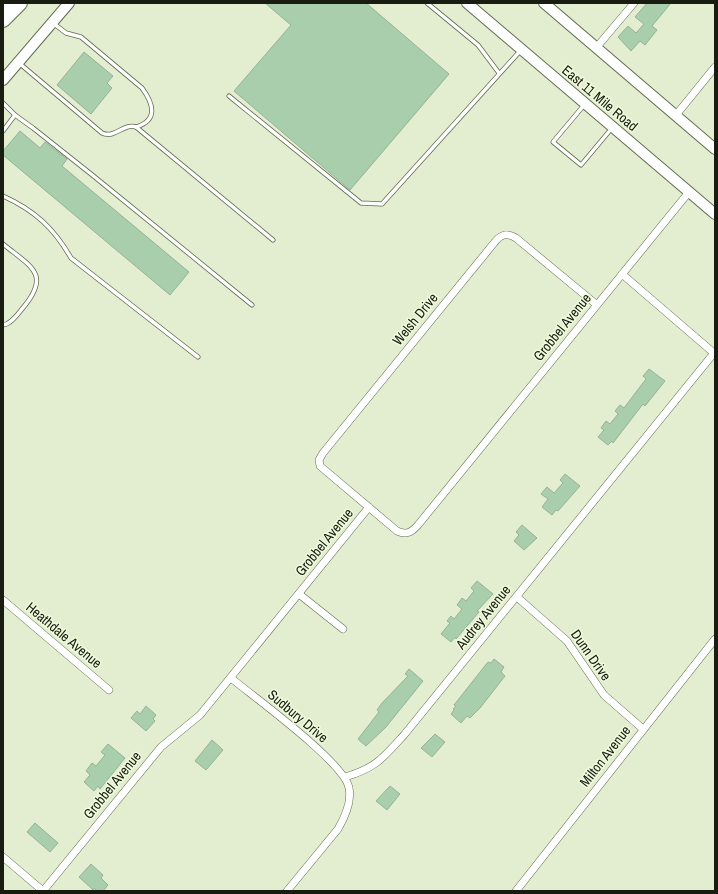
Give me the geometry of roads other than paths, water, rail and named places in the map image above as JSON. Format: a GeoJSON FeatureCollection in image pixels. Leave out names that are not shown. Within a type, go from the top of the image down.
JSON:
{"type":"FeatureCollection","features":[{"type":"Feature","properties":{"kind":"highway"},"geometry":{"type":"LineString","coordinates":[[3,20],[20,3]]}},
{"type":"Feature","properties":{"kind":"main road"},"geometry":{"type":"LineString","coordinates":[[3,6],[6,3]]}},
{"type":"Feature","properties":{"kind":"main road"},"geometry":{"type":"LineString","coordinates":[[3,80],[69,3]]}},
{"type":"Feature","properties":{"kind":"main road","name":"East 11 Mile Road"},"geometry":{"type":"LineString","coordinates":[[467,3],[715,214]]}},
{"type":"Feature","properties":{"kind":"main road"},"geometry":{"type":"LineString","coordinates":[[544,3],[715,149]]}},
{"type":"Feature","properties":{"kind":"main road"},"geometry":{"type":"LineString","coordinates":[[666,172],[693,187],[715,206]]}},
{"type":"Feature","properties":{"kind":"street"},"geometry":{"type":"LineString","coordinates":[[596,48],[634,3]]}},
{"type":"Feature","properties":{"kind":"street"},"geometry":{"type":"LineString","coordinates":[[676,115],[715,67]]}},
{"type":"Feature","properties":{"kind":"street","name":"Grobbel Avenue"},"geometry":{"type":"LineString","coordinates":[[43,891],[158,751],[196,720],[369,508],[400,532],[407,534],[414,530],[689,192]]}},
{"type":"Feature","properties":{"kind":"street","name":"Welsh Drive"},"geometry":{"type":"LineString","coordinates":[[369,508],[323,470],[320,466],[320,457],[498,238],[508,234],[516,238],[597,304]]}},
{"type":"Feature","properties":{"kind":"street"},"geometry":{"type":"LineString","coordinates":[[622,274],[714,354]]}},
{"type":"Feature","properties":{"kind":"street","name":"Audrey Avenue"},"geometry":{"type":"LineString","coordinates":[[345,777],[365,771],[385,756],[714,354]]}},
{"type":"Feature","properties":{"kind":"street"},"geometry":{"type":"LineString","coordinates":[[298,594],[343,629]]}},
{"type":"Feature","properties":{"kind":"street","name":"Dunn Drive"},"geometry":{"type":"LineString","coordinates":[[517,596],[567,641],[604,695],[643,729]]}},
{"type":"Feature","properties":{"kind":"street","name":"Heathdale Avenue"},"geometry":{"type":"LineString","coordinates":[[3,600],[109,690]]}},
{"type":"Feature","properties":{"kind":"street","name":"Milton Avenue"},"geometry":{"type":"LineString","coordinates":[[516,891],[715,639]]}},
{"type":"Feature","properties":{"kind":"street","name":"Sudbury Drive"},"geometry":{"type":"LineString","coordinates":[[231,678],[316,747],[345,777]]}},
{"type":"Feature","properties":{"kind":"street"},"geometry":{"type":"LineString","coordinates":[[287,891],[338,829],[344,818],[349,795],[349,788],[345,777]]}},
{"type":"Feature","properties":{"kind":"street"},"geometry":{"type":"LineString","coordinates":[[3,857],[43,891]]}},
{"type":"Feature","properties":{"kind":"lane"},"geometry":{"type":"LineString","coordinates":[[427,3],[478,45],[499,73]]}},
{"type":"Feature","properties":{"kind":"lane"},"geometry":{"type":"LineString","coordinates":[[19,62],[102,134],[112,134],[127,126],[141,126],[149,119],[152,110],[150,98],[142,88],[81,37],[66,33],[52,22]]}},
{"type":"Feature","properties":{"kind":"lane"},"geometry":{"type":"LineString","coordinates":[[229,96],[361,203],[382,204],[522,49]]}},
{"type":"Feature","properties":{"kind":"lane"},"geometry":{"type":"LineString","coordinates":[[3,103],[15,115],[91,174],[252,305]]}},
{"type":"Feature","properties":{"kind":"lane"},"geometry":{"type":"LineString","coordinates":[[585,104],[553,142],[581,165],[613,127]]}},
{"type":"Feature","properties":{"kind":"lane"},"geometry":{"type":"LineString","coordinates":[[3,131],[15,115]]}},
{"type":"Feature","properties":{"kind":"lane"},"geometry":{"type":"LineString","coordinates":[[136,127],[273,240]]}},
{"type":"Feature","properties":{"kind":"lane"},"geometry":{"type":"LineString","coordinates":[[3,196],[15,201],[42,220],[59,238],[71,258],[198,358]]}},
{"type":"Feature","properties":{"kind":"lane"},"geometry":{"type":"LineString","coordinates":[[3,244],[32,267],[37,280],[34,293],[30,300],[13,320],[3,325]]}}]}
